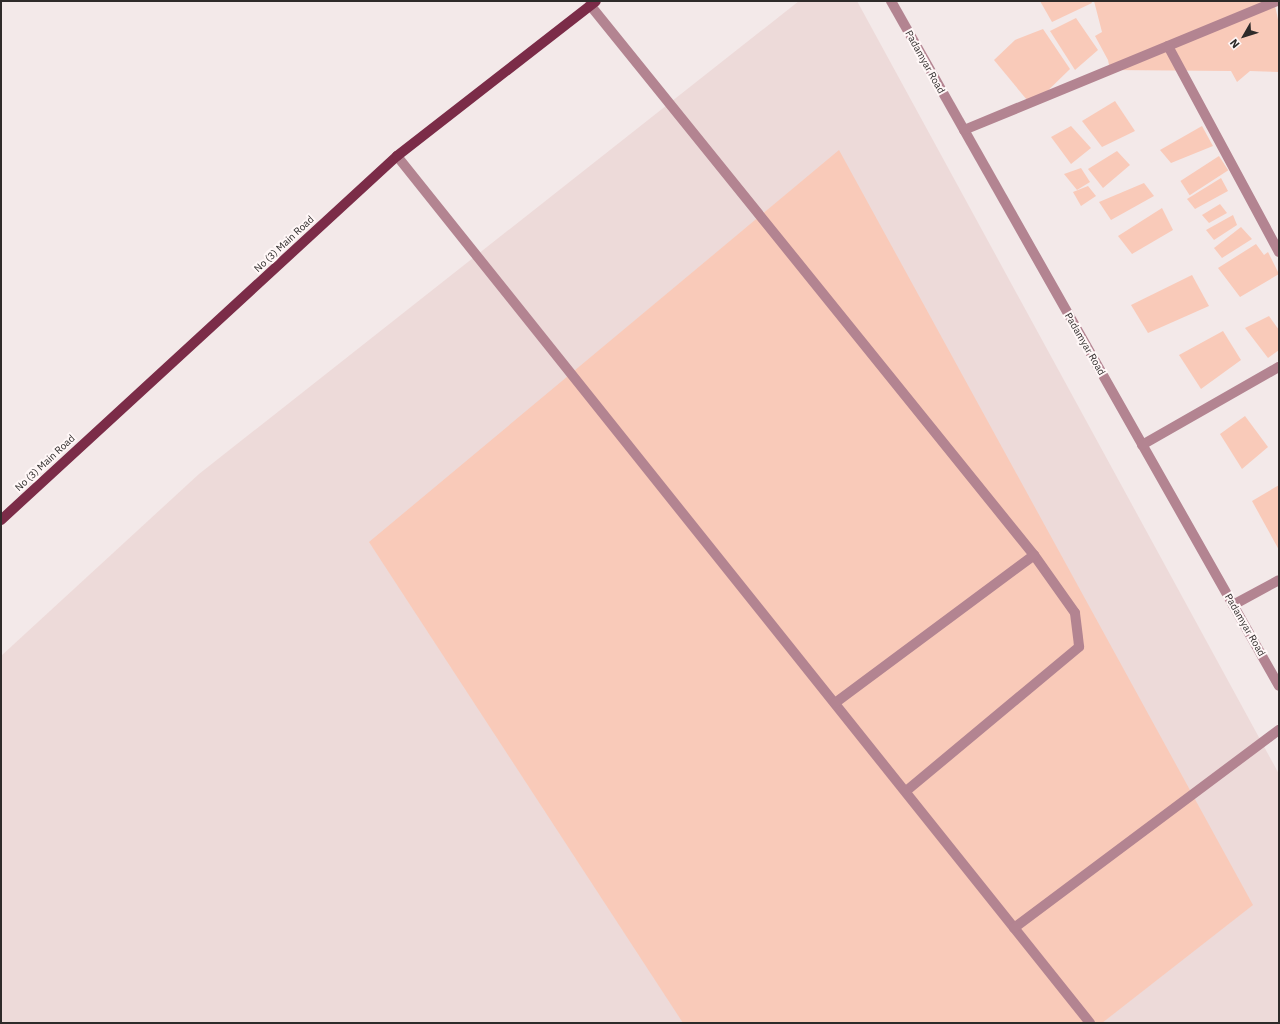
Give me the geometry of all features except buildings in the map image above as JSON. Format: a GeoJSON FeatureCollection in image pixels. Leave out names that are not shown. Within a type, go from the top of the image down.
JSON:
{"type":"FeatureCollection","features":[{"type":"Feature","properties":{"kind":"main road","name":"No (3) Main Road"},"geometry":{"type":"LineString","coordinates":[[1,520],[397,156],[593,3]]}},
{"type":"Feature","properties":{"kind":"street","name":"Padamyar Road"},"geometry":{"type":"LineString","coordinates":[[891,1],[1279,686]]}},
{"type":"Feature","properties":{"kind":"street"},"geometry":{"type":"LineString","coordinates":[[964,130],[1277,1]]}},
{"type":"Feature","properties":{"kind":"street"},"geometry":{"type":"LineString","coordinates":[[593,3],[1034,555],[1075,613],[1079,647],[906,791]]}},
{"type":"Feature","properties":{"kind":"street"},"geometry":{"type":"LineString","coordinates":[[1168,46],[1279,252]]}},
{"type":"Feature","properties":{"kind":"street"},"geometry":{"type":"LineString","coordinates":[[397,156],[1090,1023]]}},
{"type":"Feature","properties":{"kind":"street"},"geometry":{"type":"LineString","coordinates":[[1142,445],[1279,367]]}},
{"type":"Feature","properties":{"kind":"street"},"geometry":{"type":"LineString","coordinates":[[835,703],[1034,555]]}},
{"type":"Feature","properties":{"kind":"street"},"geometry":{"type":"LineString","coordinates":[[1233,605],[1279,580]]}},
{"type":"Feature","properties":{"kind":"street"},"geometry":{"type":"LineString","coordinates":[[1014,928],[1279,730]]}},
{"type":"Feature","properties":{"kind":"shaded area"},"geometry":{"type":"Polygon","coordinates":[[[799,1],[857,1],[1279,774],[1279,1023],[1,1023],[1,656],[199,474],[799,1]]]}}]}
